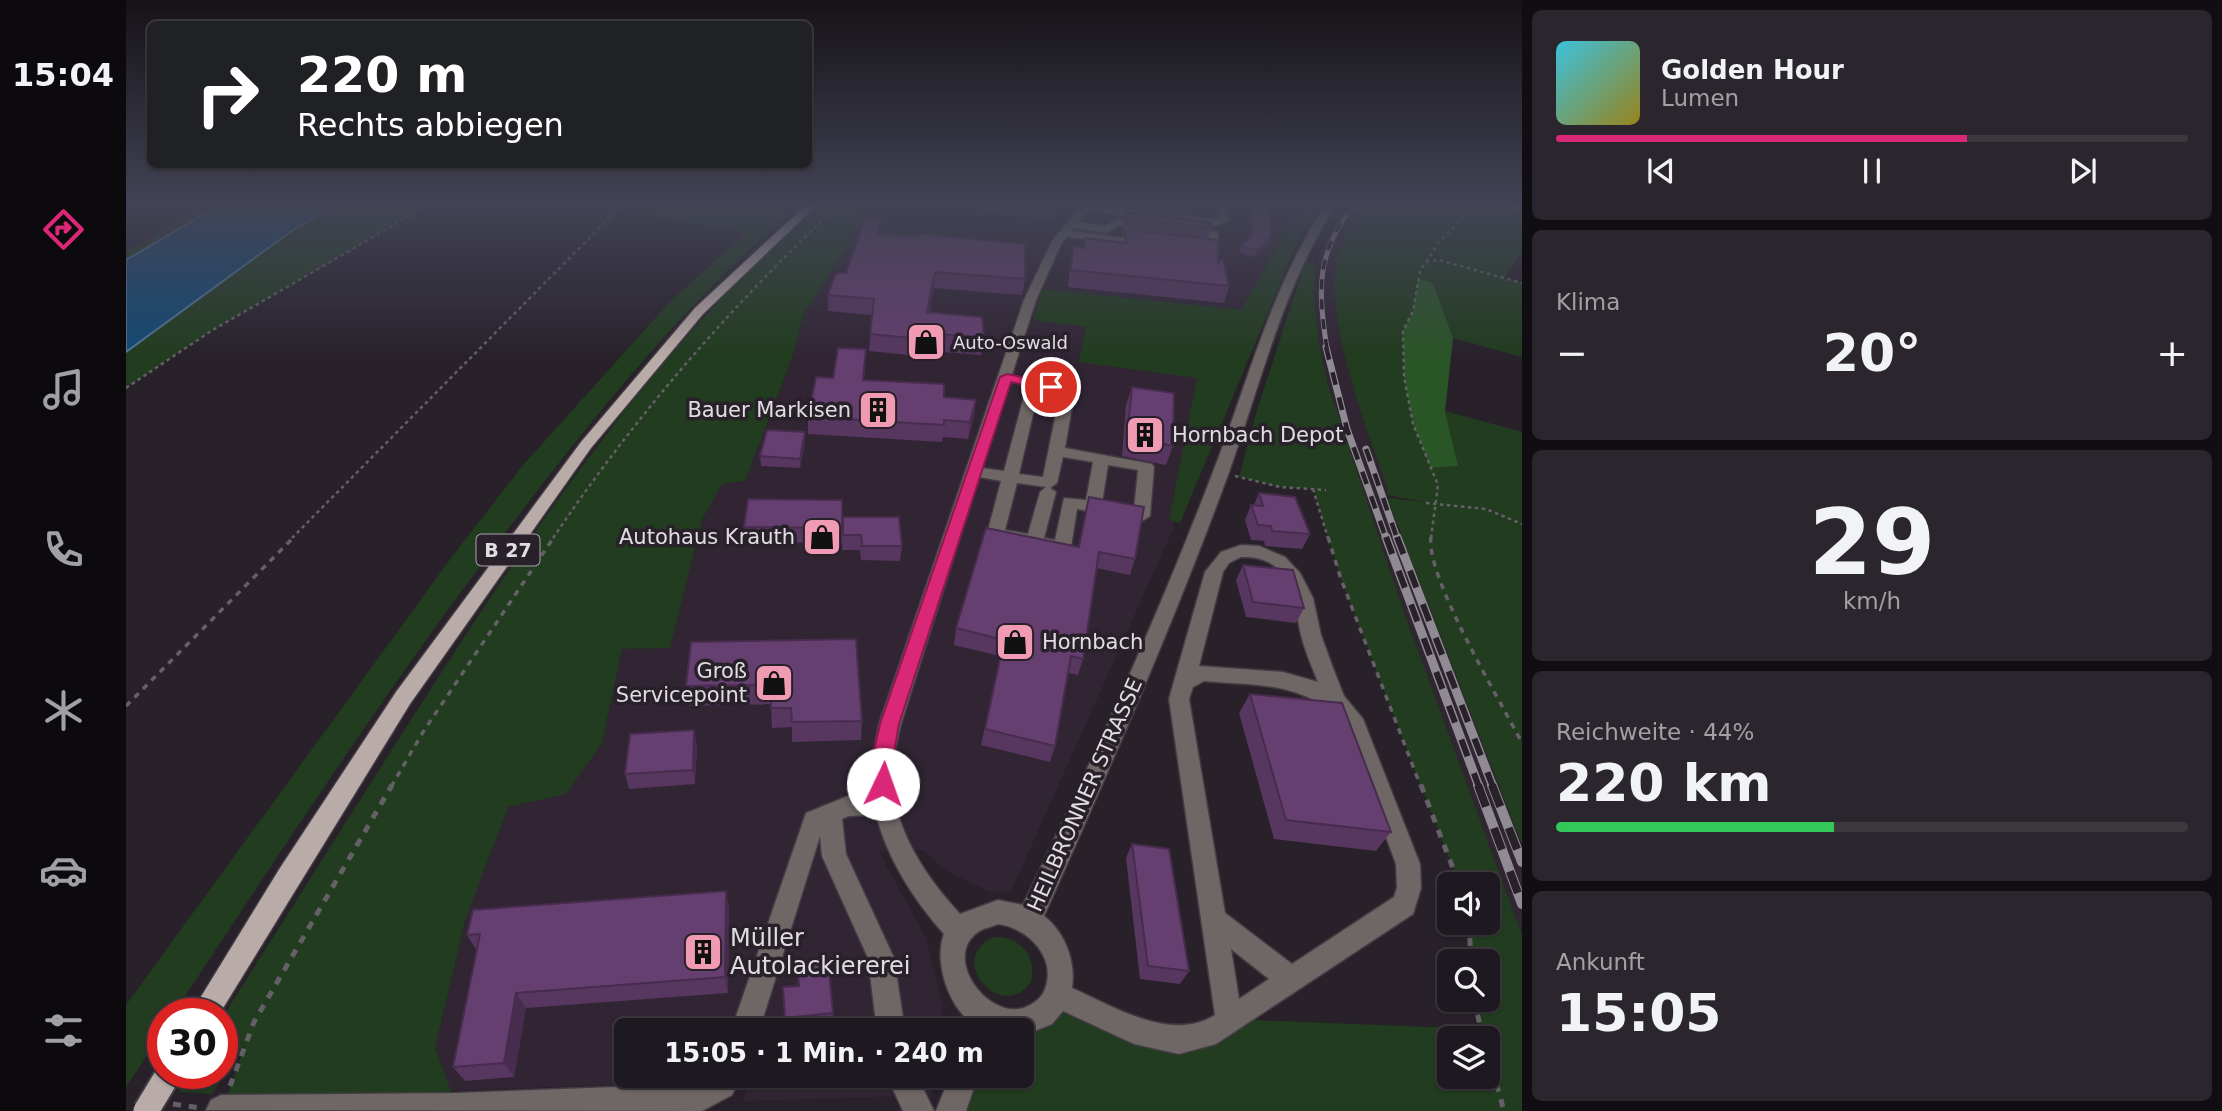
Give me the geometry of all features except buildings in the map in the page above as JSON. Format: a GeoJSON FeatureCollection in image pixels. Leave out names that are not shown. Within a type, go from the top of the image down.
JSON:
{"type":"FeatureCollection","features":[{"type":"Feature","properties":{"kind":"main road","name":"B 27"},"geometry":{"type":"LineString","coordinates":[[214,998],[403,698],[586,445],[699,311],[759,255]]}},
{"type":"Feature","properties":{"kind":"main road"},"geometry":{"type":"LineString","coordinates":[[146,1111],[159,1089]]}},
{"type":"Feature","properties":{"kind":"street"},"geometry":{"type":"LineString","coordinates":[[980,1018],[957,986],[951,966],[952,948],[959,931],[925,894],[892,832],[884,805],[882,764],[890,724],[1007,377],[1030,300],[1051,255]]}},
{"type":"Feature","properties":{"kind":"street","name":"HEILBRONNER STRASSE"},"geometry":{"type":"LineString","coordinates":[[1029,920],[1130,695],[1221,471],[1285,292],[1303,255]]}},
{"type":"Feature","properties":{"kind":"street"},"geometry":{"type":"LineString","coordinates":[[1007,377],[1068,390],[1049,487],[1034,542]]}},
{"type":"Feature","properties":{"kind":"street"},"geometry":{"type":"LineString","coordinates":[[975,472],[1010,476],[1070,495],[1062,547],[996,534],[1010,476],[1033,384]]}},
{"type":"Feature","properties":{"kind":"street"},"geometry":{"type":"LineString","coordinates":[[1057,451],[1146,467],[1142,516],[1070,502]]}},
{"type":"Feature","properties":{"kind":"street"},"geometry":{"type":"LineString","coordinates":[[1093,506],[1101,459]]}},
{"type":"Feature","properties":{"kind":"street"},"geometry":{"type":"LineString","coordinates":[[1229,1019],[1179,699],[1214,572],[1221,558],[1235,551],[1254,551],[1269,555],[1288,567],[1300,586],[1311,635],[1336,701]]}},
{"type":"Feature","properties":{"kind":"street"},"geometry":{"type":"LineString","coordinates":[[1034,1020],[1049,1009],[1058,995],[1135,1030],[1179,1040],[1216,1030],[1290,978],[1404,905],[1409,888],[1408,864],[1353,719],[1336,701],[1312,688],[1283,680],[1202,673],[1185,682]]}},
{"type":"Feature","properties":{"kind":"street"},"geometry":{"type":"LineString","coordinates":[[749,1018],[814,820],[848,806],[884,805]]}},
{"type":"Feature","properties":{"kind":"street"},"geometry":{"type":"LineString","coordinates":[[830,813],[834,856],[853,892],[881,958],[889,1018]]}},
{"type":"Feature","properties":{"kind":"street","name":"HEILBRONNER STRASSE"},"geometry":{"type":"LineString","coordinates":[[959,931],[969,921],[990,913],[1014,914],[1029,920],[1048,939],[1060,962],[1058,995]]}},
{"type":"Feature","properties":{"kind":"street"},"geometry":{"type":"LineString","coordinates":[[1214,920],[1290,978]]}},
{"type":"Feature","properties":{"kind":"street"},"geometry":{"type":"LineString","coordinates":[[222,1110],[457,1108],[698,1098],[716,1088]]}},
{"type":"Feature","properties":{"kind":"street"},"geometry":{"type":"LineString","coordinates":[[907,1088],[919,1111]]}},
{"type":"Feature","properties":{"kind":"street"},"geometry":{"type":"LineString","coordinates":[[951,1111],[960,1088]]}},
{"type":"Feature","properties":{"kind":"path"},"geometry":{"type":"LineString","coordinates":[[126,388],[211,331],[342,255]]}},
{"type":"Feature","properties":{"kind":"path"},"geometry":{"type":"LineString","coordinates":[[126,706],[573,255]]}},
{"type":"Feature","properties":{"kind":"path"},"geometry":{"type":"LineString","coordinates":[[222,1110],[254,1022],[424,732],[566,519],[652,402],[711,332],[785,255]]}},
{"type":"Feature","properties":{"kind":"path"},"geometry":{"type":"LineString","coordinates":[[1431,255],[1420,271],[1413,311],[1403,331],[1404,377],[1413,424],[1438,485],[1429,550],[1453,611],[1522,743]]}},
{"type":"Feature","properties":{"kind":"path"},"geometry":{"type":"LineString","coordinates":[[1434,255],[1439,260]]}},
{"type":"Feature","properties":{"kind":"path"},"geometry":{"type":"LineString","coordinates":[[1426,262],[1439,260],[1522,283]]}},
{"type":"Feature","properties":{"kind":"path"},"geometry":{"type":"LineString","coordinates":[[1221,471],[1280,487],[1326,489]]}},
{"type":"Feature","properties":{"kind":"path"},"geometry":{"type":"LineString","coordinates":[[1312,489],[1340,579],[1454,872]]}},
{"type":"Feature","properties":{"kind":"path"},"geometry":{"type":"LineString","coordinates":[[1426,503],[1486,509],[1522,524]]}},
{"type":"Feature","properties":{"kind":"path"},"geometry":{"type":"LineString","coordinates":[[1498,1089],[1504,1111]]}},
{"type":"Feature","properties":{"kind":"shaded area"},"geometry":{"type":"Polygon","coordinates":[[[842,255],[1273,255],[1242,310],[1193,445],[1173,529],[1011,891],[990,892],[943,869],[924,850],[879,852],[926,938],[943,1006],[942,1018],[614,1018],[614,1085],[440,1091],[435,1048],[466,918],[508,807],[602,743],[622,649],[670,647],[702,520],[722,484],[745,481],[793,355],[803,316],[842,255]]]}},
{"type":"Feature","properties":{"kind":"shaded area"},"geometry":{"type":"Polygon","coordinates":[[[1319,255],[1339,255],[1334,302],[1351,380],[1388,490],[1387,498],[1522,845],[1522,935],[1403,609],[1328,384],[1319,344],[1314,298],[1316,264],[1319,255]]]}},
{"type":"Feature","properties":{"kind":"shaded area"},"geometry":{"type":"Polygon","coordinates":[[[746,1088],[933,1088],[932,1095],[744,1101],[746,1088]]]}},
{"type":"Feature","properties":{"kind":"green space"},"geometry":{"type":"Polygon","coordinates":[[[259,255],[342,255],[211,331],[126,388],[126,352],[259,255]]]}},
{"type":"Feature","properties":{"kind":"green space"},"geometry":{"type":"Polygon","coordinates":[[[722,255],[744,255],[693,306],[626,381],[484,561],[392,688],[184,998],[147,998],[147,1055],[126,1087],[126,1005],[454,554],[524,464],[669,303],[722,255]]]}},
{"type":"Feature","properties":{"kind":"green space"},"geometry":{"type":"Polygon","coordinates":[[[765,255],[842,255],[803,316],[793,355],[745,481],[722,484],[702,520],[670,648],[622,649],[602,743],[566,794],[508,807],[466,918],[435,1048],[457,1107],[556,1111],[221,1111],[229,1089],[238,1089],[238,1065],[246,1043],[238,1055],[238,998],[235,998],[510,568],[604,437],[708,313],[765,255]]]}},
{"type":"Feature","properties":{"kind":"green space"},"geometry":{"type":"Polygon","coordinates":[[[1273,255],[1292,255],[1180,523],[1169,520],[1197,378],[1079,362],[1086,327],[1033,320],[1043,289],[1241,310],[1273,255]]]}},
{"type":"Feature","properties":{"kind":"green space"},"geometry":{"type":"Polygon","coordinates":[[[1339,255],[1520,255],[1504,278],[1522,283],[1522,357],[1453,338],[1433,283],[1418,279],[1413,311],[1403,332],[1404,377],[1413,424],[1431,468],[1457,466],[1445,411],[1522,432],[1522,845],[1387,498],[1425,502],[1387,495],[1388,490],[1358,403],[1340,336],[1335,303],[1335,273],[1339,255]]]}},
{"type":"Feature","properties":{"kind":"green space"},"geometry":{"type":"Polygon","coordinates":[[[1306,260],[1316,264],[1314,298],[1319,344],[1328,384],[1403,609],[1499,872],[1454,872],[1341,579],[1313,489],[1280,487],[1239,477],[1257,410],[1306,260]]]}},
{"type":"Feature","properties":{"kind":"green space"},"geometry":{"type":"Polygon","coordinates":[[[1418,278],[1433,283],[1453,338],[1445,411],[1458,466],[1431,468],[1413,424],[1404,377],[1403,331],[1413,311],[1418,278]]]}},
{"type":"Feature","properties":{"kind":"green space"},"geometry":{"type":"Polygon","coordinates":[[[1500,875],[1522,935],[1522,1111],[956,1111],[963,1088],[1034,1088],[1034,1018],[1011,1018],[1058,995],[1179,1040],[1229,1019],[1437,1027],[1437,1089],[1500,1089],[1500,1026],[1480,1026],[1477,1012],[1500,1012],[1500,949],[1470,949],[1470,935],[1500,935],[1500,875]]]}},
{"type":"Feature","properties":{"kind":"green space"},"geometry":{"type":"Polygon","coordinates":[[[995,937],[1012,940],[1029,956],[1032,964],[1031,982],[1018,993],[1005,996],[993,992],[982,983],[976,971],[975,958],[981,946],[995,937]]]}},
{"type":"Feature","properties":{"kind":"green space"},"geometry":{"type":"Polygon","coordinates":[[[181,1089],[215,1089],[212,1094],[179,1092],[181,1089]]]}},
{"type":"Feature","properties":{"kind":"water"},"geometry":{"type":"Polygon","coordinates":[[[135,255],[259,255],[126,352],[126,260],[135,255]]]}},
{"type":"Feature","properties":{"kind":"railway"},"geometry":{"type":"LineString","coordinates":[[1326,255],[1321,290],[1327,349]]}},
{"type":"Feature","properties":{"kind":"railway"},"geometry":{"type":"LineString","coordinates":[[1326,347],[1347,429],[1386,538]]}},
{"type":"Feature","properties":{"kind":"railway"},"geometry":{"type":"LineString","coordinates":[[1366,449],[1397,538]]}},
{"type":"Feature","properties":{"kind":"railway"},"geometry":{"type":"LineString","coordinates":[[1386,537],[1479,787]]}},
{"type":"Feature","properties":{"kind":"railway"},"geometry":{"type":"LineString","coordinates":[[1397,537],[1493,787]]}},
{"type":"Feature","properties":{"kind":"railway"},"geometry":{"type":"LineString","coordinates":[[1478,785],[1522,904]]}},
{"type":"Feature","properties":{"kind":"railway"},"geometry":{"type":"LineString","coordinates":[[1492,785],[1522,862]]}},
{"type":"Feature","properties":{"kind":"place","name":"Auto-Oswald"},"geometry":{"type":"Point","coordinates":[926,342]}},
{"type":"Feature","properties":{"kind":"place","name":"Bauer Markisen"},"geometry":{"type":"Point","coordinates":[878,410]}},
{"type":"Feature","properties":{"kind":"place","name":"Hornbach Depot"},"geometry":{"type":"Point","coordinates":[1145,435]}},
{"type":"Feature","properties":{"kind":"place","name":"Autohaus Krauth"},"geometry":{"type":"Point","coordinates":[822,537]}},
{"type":"Feature","properties":{"kind":"place","name":"Hornbach"},"geometry":{"type":"Point","coordinates":[1015,642]}},
{"type":"Feature","properties":{"kind":"place","name":"Groß Servicepoint"},"geometry":{"type":"Point","coordinates":[774,683]}},
{"type":"Feature","properties":{"kind":"place","name":"Müller Autolackiererei"},"geometry":{"type":"Point","coordinates":[703,952]}},
{"type":"Feature","properties":{"kind":"route"},"geometry":{"type":"LineString","coordinates":[[883,784],[882,764],[890,724],[1007,377],[1051,387]]}}]}
